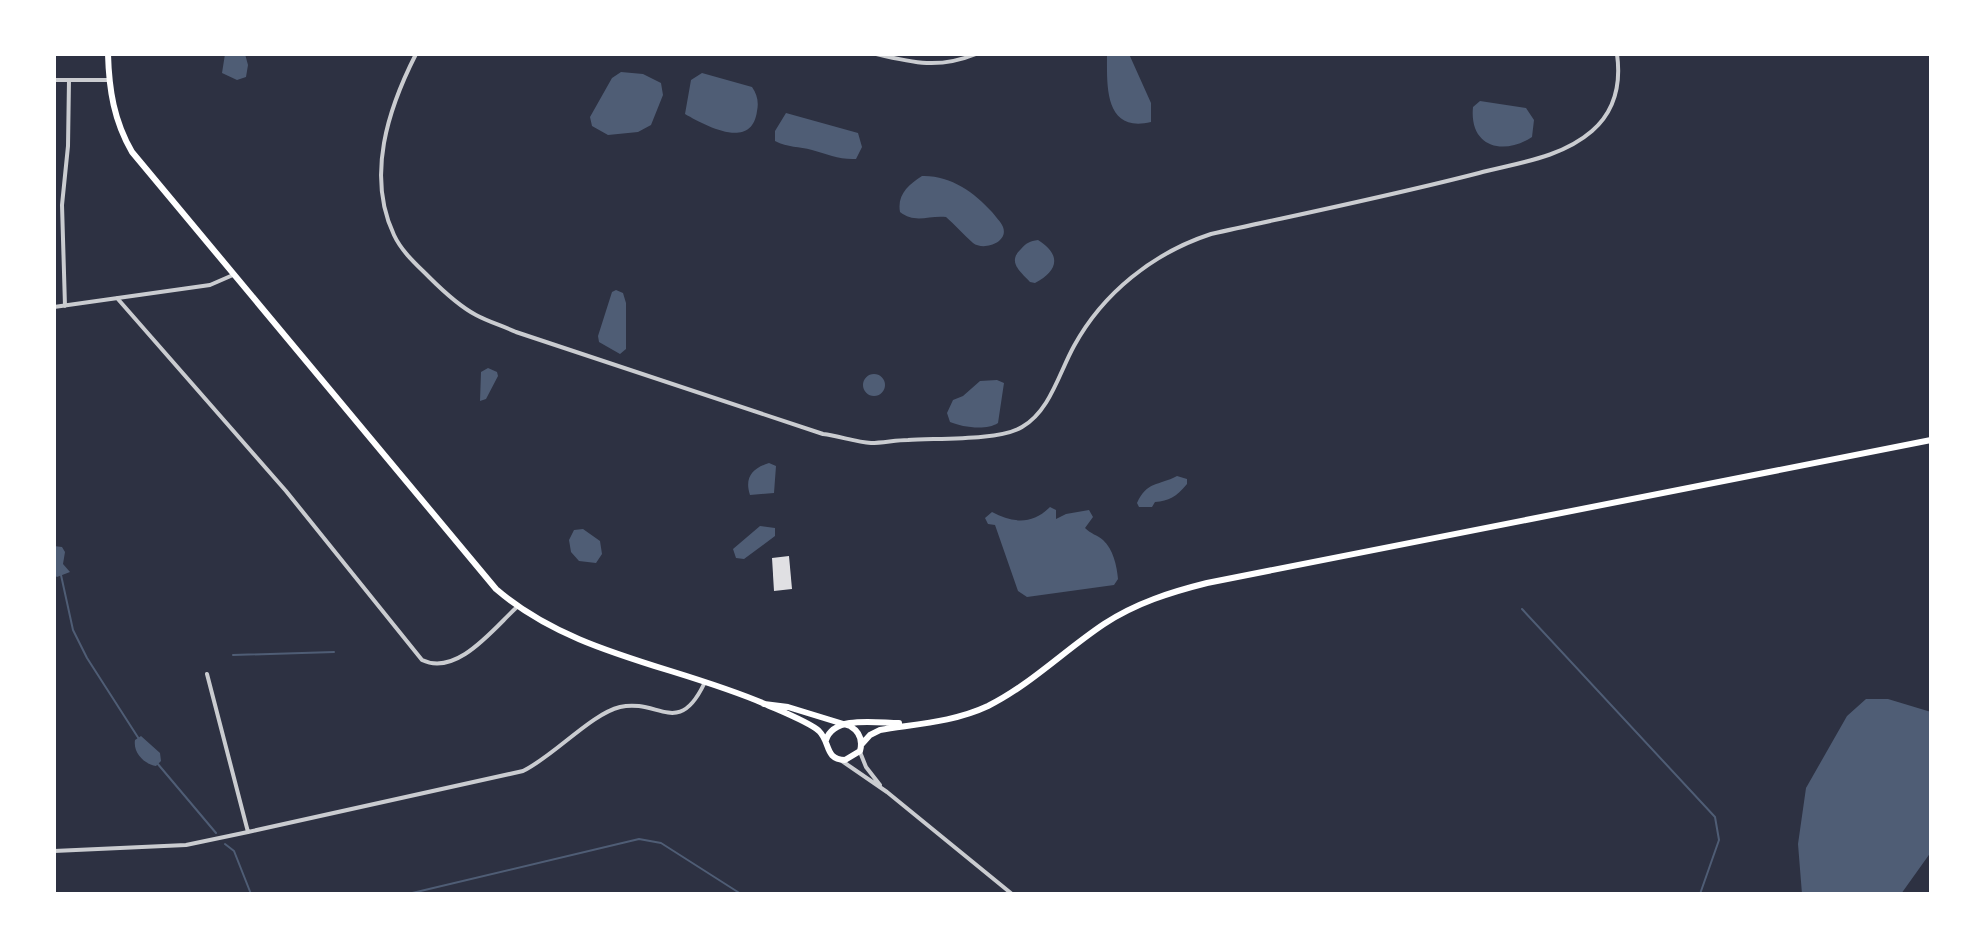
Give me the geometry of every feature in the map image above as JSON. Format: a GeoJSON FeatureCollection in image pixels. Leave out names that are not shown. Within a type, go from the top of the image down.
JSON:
{"type":"FeatureCollection","features":[{"type":"Feature","properties":{"kind":"main road"},"geometry":{"type":"LineString","coordinates":[[108,54],[109,80],[117,122],[132,152],[481,572],[517,607],[559,632],[764,704],[812,726],[819,732],[830,754],[839,760],[851,759],[870,735],[880,730],[958,717],[991,704],[1104,624],[1169,592],[1931,440]]}},
{"type":"Feature","properties":{"kind":"main road"},"geometry":{"type":"LineString","coordinates":[[764,704],[788,707],[855,729],[861,739],[860,748]]}},
{"type":"Feature","properties":{"kind":"main road"},"geometry":{"type":"LineString","coordinates":[[825,743],[833,728],[844,724],[914,724]]}},
{"type":"Feature","properties":{"kind":"street"},"geometry":{"type":"LineString","coordinates":[[416,54],[396,96],[382,153],[382,198],[394,236],[404,251],[444,292],[474,314],[516,332],[823,434],[872,443],[988,435],[1021,428],[1038,413],[1049,396],[1097,308],[1133,276],[1183,243],[1482,172],[1552,154],[1574,144],[1605,118],[1613,104],[1617,88],[1617,54]]}},
{"type":"Feature","properties":{"kind":"street"},"geometry":{"type":"LineString","coordinates":[[876,54],[940,64],[976,54]]}},
{"type":"Feature","properties":{"kind":"street"},"geometry":{"type":"LineString","coordinates":[[54,80],[109,80]]}},
{"type":"Feature","properties":{"kind":"street"},"geometry":{"type":"LineString","coordinates":[[65,306],[62,205],[68,146],[69,80]]}},
{"type":"Feature","properties":{"kind":"street"},"geometry":{"type":"LineString","coordinates":[[54,307],[210,285],[233,275]]}},
{"type":"Feature","properties":{"kind":"street"},"geometry":{"type":"LineString","coordinates":[[117,298],[286,491],[422,660],[440,664],[463,656],[517,607]]}},
{"type":"Feature","properties":{"kind":"street"},"geometry":{"type":"LineString","coordinates":[[207,674],[248,832]]}},
{"type":"Feature","properties":{"kind":"street"},"geometry":{"type":"LineString","coordinates":[[54,851],[186,845],[523,771],[605,713],[626,706],[676,712],[692,705],[704,684]]}},
{"type":"Feature","properties":{"kind":"street"},"geometry":{"type":"LineString","coordinates":[[860,748],[866,767],[887,792]]}},
{"type":"Feature","properties":{"kind":"street"},"geometry":{"type":"LineString","coordinates":[[839,760],[887,792],[1012,894]]}},
{"type":"Feature","properties":{"kind":"water"},"geometry":{"type":"Polygon","coordinates":[[[225,54],[245,54],[248,65],[246,77],[237,80],[222,73],[225,54]]]}},
{"type":"Feature","properties":{"kind":"water"},"geometry":{"type":"Polygon","coordinates":[[[1107,54],[1129,54],[1151,103],[1151,122],[1136,124],[1124,121],[1116,114],[1107,80],[1107,54]]]}},
{"type":"Feature","properties":{"kind":"water"},"geometry":{"type":"Polygon","coordinates":[[[621,72],[643,74],[661,83],[663,95],[651,125],[638,132],[608,135],[592,126],[590,117],[612,78],[621,72]]]}},
{"type":"Feature","properties":{"kind":"water"},"geometry":{"type":"Polygon","coordinates":[[[702,73],[752,87],[758,108],[747,130],[727,132],[685,114],[691,80],[702,73]]]}},
{"type":"Feature","properties":{"kind":"water"},"geometry":{"type":"Polygon","coordinates":[[[1480,101],[1526,108],[1534,120],[1532,137],[1510,146],[1490,144],[1482,139],[1473,121],[1473,107],[1480,101]]]}},
{"type":"Feature","properties":{"kind":"water"},"geometry":{"type":"Polygon","coordinates":[[[786,113],[858,133],[862,147],[856,159],[839,158],[775,141],[775,131],[786,113]]]}},
{"type":"Feature","properties":{"kind":"water"},"geometry":{"type":"Polygon","coordinates":[[[922,176],[952,182],[985,205],[1003,227],[1004,233],[999,241],[988,246],[977,245],[946,217],[917,218],[900,212],[900,200],[905,191],[922,176]]]}},
{"type":"Feature","properties":{"kind":"water"},"geometry":{"type":"Polygon","coordinates":[[[1038,240],[1051,251],[1054,263],[1049,273],[1035,283],[1019,270],[1015,258],[1025,245],[1038,240]]]}},
{"type":"Feature","properties":{"kind":"water"},"geometry":{"type":"Polygon","coordinates":[[[612,292],[623,293],[626,303],[626,349],[620,354],[599,342],[598,336],[612,292]]]}},
{"type":"Feature","properties":{"kind":"water"},"geometry":{"type":"Polygon","coordinates":[[[488,368],[497,372],[498,376],[486,399],[480,401],[481,372],[488,368]]]}},
{"type":"Feature","properties":{"kind":"water"},"geometry":{"type":"Polygon","coordinates":[[[874,374],[882,377],[885,385],[882,393],[874,396],[866,393],[863,385],[866,377],[874,374]]]}},
{"type":"Feature","properties":{"kind":"water"},"geometry":{"type":"Polygon","coordinates":[[[997,380],[1004,383],[998,423],[981,428],[950,422],[947,413],[953,400],[963,396],[980,381],[997,380]]]}},
{"type":"Feature","properties":{"kind":"water"},"geometry":{"type":"Polygon","coordinates":[[[769,463],[776,466],[774,493],[750,495],[748,483],[751,474],[769,463]]]}},
{"type":"Feature","properties":{"kind":"water"},"geometry":{"type":"Polygon","coordinates":[[[1177,476],[1187,479],[1187,484],[1176,495],[1155,502],[1152,507],[1139,507],[1137,503],[1149,487],[1177,476]]]}},
{"type":"Feature","properties":{"kind":"water"},"geometry":{"type":"Polygon","coordinates":[[[1050,507],[1056,510],[1056,519],[1089,510],[1093,517],[1085,528],[1103,540],[1112,553],[1118,579],[1114,585],[1027,597],[1018,591],[995,525],[988,524],[985,518],[992,512],[1015,520],[1029,519],[1050,507]]]}},
{"type":"Feature","properties":{"kind":"water"},"geometry":{"type":"Polygon","coordinates":[[[760,526],[775,528],[775,536],[744,559],[736,558],[733,549],[760,526]]]}},
{"type":"Feature","properties":{"kind":"water"},"geometry":{"type":"Polygon","coordinates":[[[583,529],[600,541],[602,554],[596,563],[579,561],[571,552],[569,540],[574,530],[583,529]]]}},
{"type":"Feature","properties":{"kind":"water"},"geometry":{"type":"Polygon","coordinates":[[[54,546],[62,547],[65,552],[63,564],[70,572],[57,577],[54,575],[54,546]]]}},
{"type":"Feature","properties":{"kind":"water"},"geometry":{"type":"Polygon","coordinates":[[[1866,699],[1888,699],[1931,712],[1931,852],[1901,894],[1802,894],[1798,844],[1806,788],[1847,716],[1866,699]]]}},
{"type":"Feature","properties":{"kind":"water"},"geometry":{"type":"Polygon","coordinates":[[[141,736],[160,753],[161,761],[156,766],[138,753],[135,740],[141,736]]]}},
{"type":"Feature","properties":{"kind":"building"},"geometry":{"type":"Polygon","coordinates":[[[789,556],[792,589],[774,591],[772,558],[789,556]]]}},
{"type":"Feature","properties":{"kind":"waterway"},"geometry":{"type":"LineString","coordinates":[[61,575],[73,630],[87,658],[139,739]]}},
{"type":"Feature","properties":{"kind":"waterway"},"geometry":{"type":"LineString","coordinates":[[1522,609],[1715,817],[1719,840],[1700,894]]}},
{"type":"Feature","properties":{"kind":"waterway"},"geometry":{"type":"LineString","coordinates":[[233,655],[334,652]]}},
{"type":"Feature","properties":{"kind":"waterway"},"geometry":{"type":"LineString","coordinates":[[157,763],[216,833]]}},
{"type":"Feature","properties":{"kind":"waterway"},"geometry":{"type":"LineString","coordinates":[[408,894],[639,839],[661,843],[741,894]]}},
{"type":"Feature","properties":{"kind":"waterway"},"geometry":{"type":"LineString","coordinates":[[225,844],[234,851],[251,894]]}}]}
